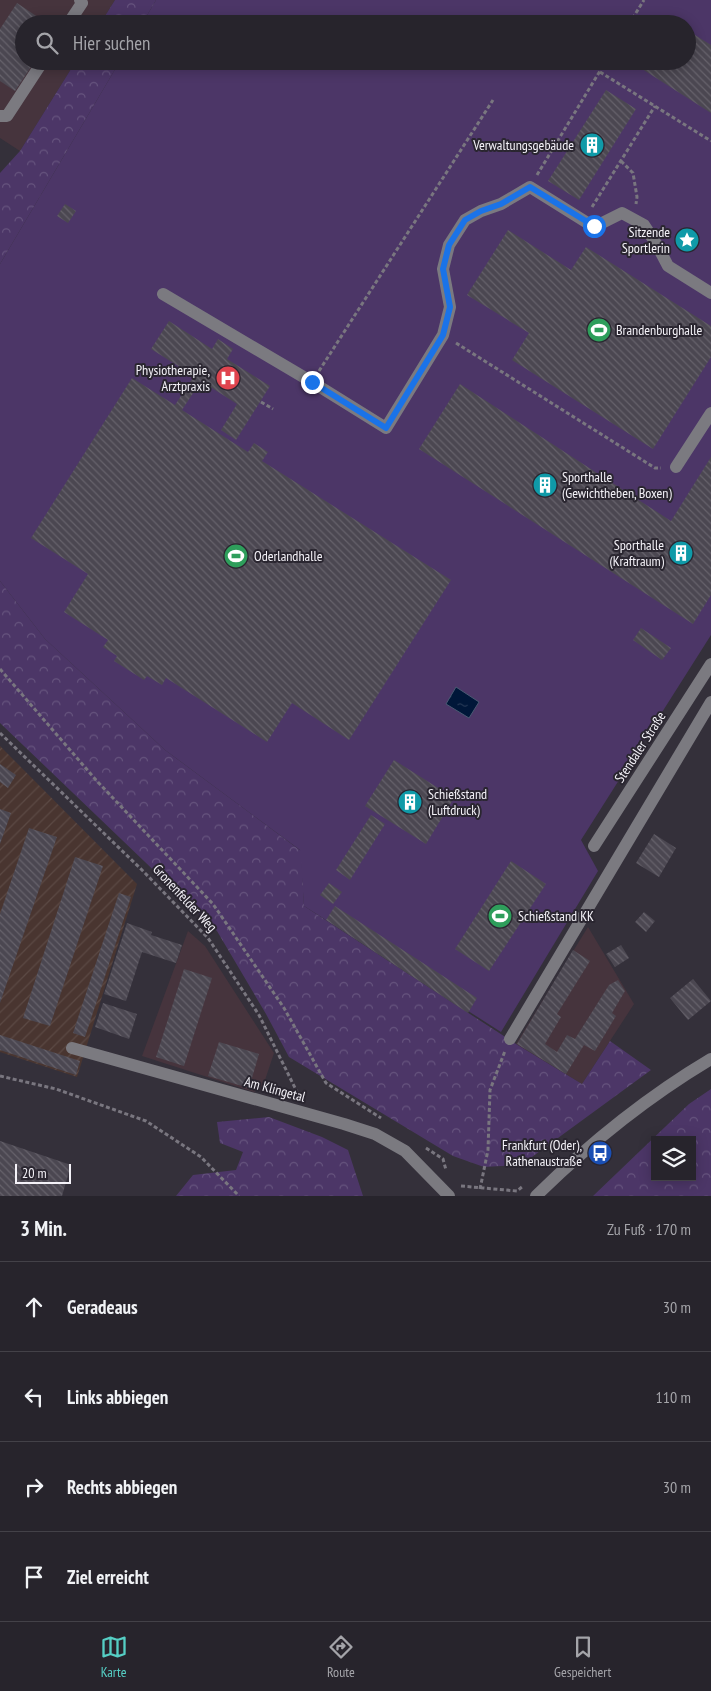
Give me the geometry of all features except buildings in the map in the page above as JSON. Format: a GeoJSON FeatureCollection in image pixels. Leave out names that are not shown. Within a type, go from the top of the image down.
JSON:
{"type":"FeatureCollection","features":[{"type":"Feature","properties":{"kind":"street"},"geometry":{"type":"LineString","coordinates":[[74,15],[82,3],[80,0]]}},
{"type":"Feature","properties":{"kind":"street"},"geometry":{"type":"LineString","coordinates":[[0,116],[7,116],[37,70]]}},
{"type":"Feature","properties":{"kind":"street"},"geometry":{"type":"LineString","coordinates":[[164,294],[386,428],[443,335],[450,307],[443,269],[449,245],[465,220],[481,211],[501,204],[530,187],[594,226],[622,213],[644,225],[668,266],[711,293]]}},
{"type":"Feature","properties":{"kind":"street"},"geometry":{"type":"LineString","coordinates":[[676,467],[711,413]]}},
{"type":"Feature","properties":{"kind":"street","name":"Stendaler Straße"},"geometry":{"type":"LineString","coordinates":[[594,846],[710,666]]}},
{"type":"Feature","properties":{"kind":"street"},"geometry":{"type":"LineString","coordinates":[[510,1039],[711,702]]}},
{"type":"Feature","properties":{"kind":"street","name":"Am Klingetal"},"geometry":{"type":"LineString","coordinates":[[72,1048],[375,1134],[405,1151],[449,1196]]}},
{"type":"Feature","properties":{"kind":"street"},"geometry":{"type":"LineString","coordinates":[[536,1196],[573,1160],[624,1118],[690,1071],[711,1059]]}},
{"type":"Feature","properties":{"kind":"path"},"geometry":{"type":"LineString","coordinates":[[635,15],[644,0]]}},
{"type":"Feature","properties":{"kind":"path"},"geometry":{"type":"LineString","coordinates":[[530,187],[600,72],[711,141]]}},
{"type":"Feature","properties":{"kind":"path"},"geometry":{"type":"LineString","coordinates":[[312,382],[493,100]]}},
{"type":"Feature","properties":{"kind":"path"},"geometry":{"type":"LineString","coordinates":[[584,220],[655,106]]}},
{"type":"Feature","properties":{"kind":"path"},"geometry":{"type":"LineString","coordinates":[[620,161],[633,173],[637,197],[634,220]]}},
{"type":"Feature","properties":{"kind":"path"},"geometry":{"type":"LineString","coordinates":[[443,335],[655,468],[676,467]]}},
{"type":"Feature","properties":{"kind":"path"},"geometry":{"type":"LineString","coordinates":[[260,402],[273,409]]}},
{"type":"Feature","properties":{"kind":"path"},"geometry":{"type":"LineString","coordinates":[[0,670],[96,780],[213,904],[284,1008],[326,1083],[382,1119]]}},
{"type":"Feature","properties":{"kind":"path","name":"Gronenfelder Weg"},"geometry":{"type":"LineString","coordinates":[[0,733],[142,870],[208,938],[259,1016],[308,1114]]}},
{"type":"Feature","properties":{"kind":"path"},"geometry":{"type":"LineString","coordinates":[[480,1189],[488,1150],[490,1090],[510,1039]]}},
{"type":"Feature","properties":{"kind":"path"},"geometry":{"type":"LineString","coordinates":[[0,1076],[56,1089],[146,1121],[201,1157],[239,1196]]}},
{"type":"Feature","properties":{"kind":"path"},"geometry":{"type":"LineString","coordinates":[[420,1144],[443,1159],[449,1178]]}},
{"type":"Feature","properties":{"kind":"shaded area"},"geometry":{"type":"Polygon","coordinates":[[[0,0],[115,0],[106,15],[15,15],[15,70],[70,70],[20,151],[0,138],[0,0]]]}},
{"type":"Feature","properties":{"kind":"shaded area"},"geometry":{"type":"Polygon","coordinates":[[[0,746],[137,884],[77,1077],[0,1052],[0,746]]]}},
{"type":"Feature","properties":{"kind":"shaded area"},"geometry":{"type":"Polygon","coordinates":[[[588,927],[634,1004],[582,1084],[516,1044],[588,927]]]}},
{"type":"Feature","properties":{"kind":"shaded area"},"geometry":{"type":"Polygon","coordinates":[[[188,931],[205,946],[274,1053],[263,1086],[254,1092],[142,1056],[188,931]]]}},
{"type":"Feature","properties":{"kind":"green space"},"geometry":{"type":"Polygon","coordinates":[[[115,0],[156,0],[147,15],[106,15],[115,0]]]}},
{"type":"Feature","properties":{"kind":"green space"},"geometry":{"type":"Polygon","coordinates":[[[156,0],[711,0],[711,635],[581,840],[598,871],[501,1032],[304,906],[300,850],[165,750],[45,639],[0,581],[0,264],[115,70],[696,70],[696,15],[147,15],[156,0]]]}},
{"type":"Feature","properties":{"kind":"green space"},"geometry":{"type":"Polygon","coordinates":[[[70,70],[115,70],[0,264],[0,173],[20,151],[70,70]]]}},
{"type":"Feature","properties":{"kind":"green space"},"geometry":{"type":"Polygon","coordinates":[[[0,581],[45,639],[165,750],[301,851],[304,906],[516,1044],[582,1084],[610,1041],[651,1070],[521,1165],[484,1167],[453,1156],[289,1057],[217,931],[0,723],[0,581]]]}},
{"type":"Feature","properties":{"kind":"green space"},"geometry":{"type":"Polygon","coordinates":[[[711,1089],[711,1196],[593,1196],[651,1140],[651,1181],[696,1181],[696,1136],[656,1136],[689,1104],[711,1089]]]}},
{"type":"Feature","properties":{"kind":"green space"},"geometry":{"type":"Polygon","coordinates":[[[269,1117],[322,1137],[348,1150],[363,1196],[176,1196],[193,1175],[236,1170],[243,1152],[220,1143],[217,1122],[269,1117]]]}},
{"type":"Feature","properties":{"kind":"water"},"geometry":{"type":"Polygon","coordinates":[[[456,687],[479,702],[469,718],[446,704],[456,687]]]}},
{"type":"Feature","properties":{"kind":"place","name":"Verwaltungsgebäude"},"geometry":{"type":"Point","coordinates":[592,145]}},
{"type":"Feature","properties":{"kind":"place","name":"Sitzende Sportlerin"},"geometry":{"type":"Point","coordinates":[687,240]}},
{"type":"Feature","properties":{"kind":"place","name":"Brandenburghalle"},"geometry":{"type":"Point","coordinates":[599,330]}},
{"type":"Feature","properties":{"kind":"place","name":"Physiotherapie, Arztpraxis"},"geometry":{"type":"Point","coordinates":[228,378]}},
{"type":"Feature","properties":{"kind":"place","name":"Sporthalle (Gewichtheben, Boxen)"},"geometry":{"type":"Point","coordinates":[545,485]}},
{"type":"Feature","properties":{"kind":"place","name":"Sporthalle (Kraftraum)"},"geometry":{"type":"Point","coordinates":[681,553]}},
{"type":"Feature","properties":{"kind":"place","name":"Oderlandhalle"},"geometry":{"type":"Point","coordinates":[236,556]}},
{"type":"Feature","properties":{"kind":"place","name":"Schießstand (Luftdruck)"},"geometry":{"type":"Point","coordinates":[410,802]}},
{"type":"Feature","properties":{"kind":"place","name":"Schießstand KK"},"geometry":{"type":"Point","coordinates":[500,916]}},
{"type":"Feature","properties":{"kind":"place","name":"Frankfurt (Oder), Rathenaustraße"},"geometry":{"type":"Point","coordinates":[600,1153]}},
{"type":"Feature","properties":{"kind":"route"},"geometry":{"type":"LineString","coordinates":[[312,382],[386,428],[443,335],[450,307],[443,269],[449,245],[465,220],[481,211],[501,204],[530,187],[594,226]]}}]}
